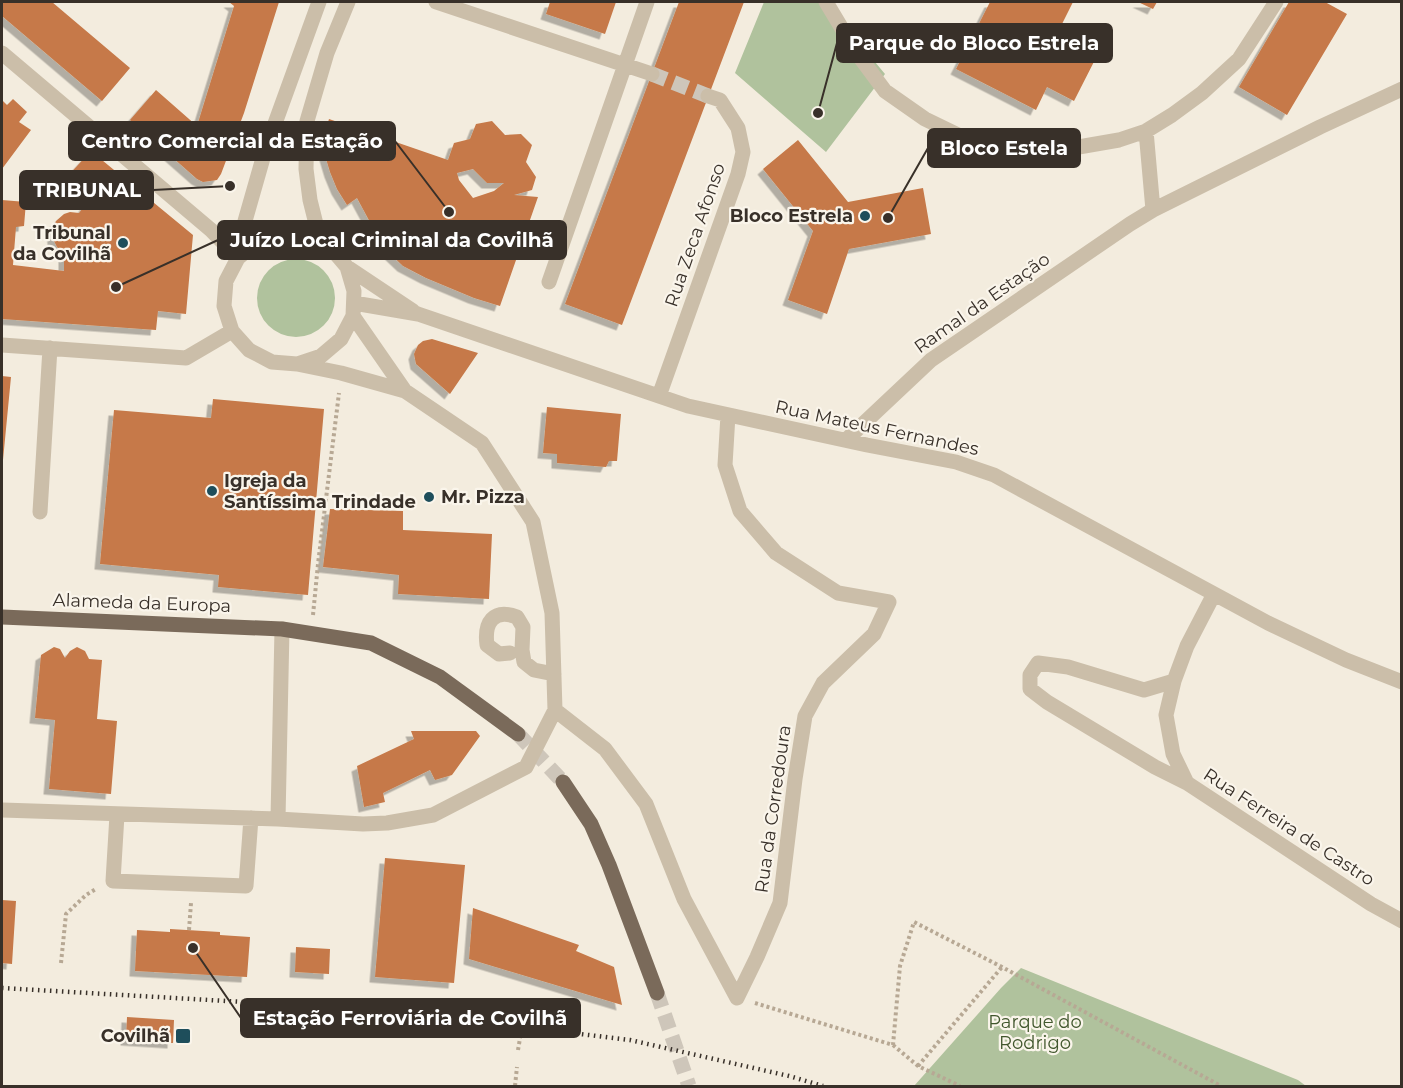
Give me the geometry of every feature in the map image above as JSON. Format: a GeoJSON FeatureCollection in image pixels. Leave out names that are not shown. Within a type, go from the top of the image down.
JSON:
{"type":"FeatureCollection","features":[{"type":"Feature","properties":{"kind":"main road","name":"Alameda da Europa"},"geometry":{"type":"LineString","coordinates":[[2,617],[282,628],[371,643],[440,677],[518,734]]}},
{"type":"Feature","properties":{"kind":"main road"},"geometry":{"type":"LineString","coordinates":[[563,782],[591,824],[609,864],[657,993]]}},
{"type":"Feature","properties":{"kind":"street"},"geometry":{"type":"LineString","coordinates":[[242,254],[245,221],[265,151],[319,2]]}},
{"type":"Feature","properties":{"kind":"street"},"geometry":{"type":"LineString","coordinates":[[297,364],[321,356],[335,345],[341,339],[353,310],[354,291],[347,267],[319,236],[310,200],[306,169],[308,121],[327,53],[348,2]]}},
{"type":"Feature","properties":{"kind":"street"},"geometry":{"type":"LineString","coordinates":[[436,2],[652,74]]}},
{"type":"Feature","properties":{"kind":"street"},"geometry":{"type":"LineString","coordinates":[[549,282],[647,2]]}},
{"type":"Feature","properties":{"kind":"street"},"geometry":{"type":"LineString","coordinates":[[826,2],[856,52],[885,91],[925,119],[958,135],[1014,146],[1066,149],[1119,140],[1146,131],[1172,116],[1203,93],[1239,59],[1276,2]]}},
{"type":"Feature","properties":{"kind":"street"},"geometry":{"type":"LineString","coordinates":[[2,53],[242,254]]}},
{"type":"Feature","properties":{"kind":"street","name":"Ramal da Estação"},"geometry":{"type":"LineString","coordinates":[[846,440],[932,360],[1152,210],[1401,89]]}},
{"type":"Feature","properties":{"kind":"street","name":"Rua Zeca Afonso"},"geometry":{"type":"LineString","coordinates":[[659,396],[738,174],[743,152],[738,128],[720,100],[708,96]]}},
{"type":"Feature","properties":{"kind":"street"},"geometry":{"type":"LineString","coordinates":[[1146,131],[1152,210]]}},
{"type":"Feature","properties":{"kind":"street"},"geometry":{"type":"LineString","coordinates":[[2,810],[363,824],[387,823],[433,814],[526,767],[555,710],[552,613],[533,522],[482,443],[405,391],[341,373],[297,364],[272,362],[249,350],[232,331],[224,306],[226,280],[242,254],[258,241],[282,233],[319,236]]}},
{"type":"Feature","properties":{"kind":"street","name":"Rua Mateus Fernandes"},"geometry":{"type":"LineString","coordinates":[[347,267],[418,314],[688,406],[956,462],[994,475],[1268,623],[1346,660],[1401,682]]}},
{"type":"Feature","properties":{"kind":"street"},"geometry":{"type":"LineString","coordinates":[[353,310],[405,391]]}},
{"type":"Feature","properties":{"kind":"street","name":"Rua Mateus Fernandes"},"geometry":{"type":"LineString","coordinates":[[353,310],[418,314]]}},
{"type":"Feature","properties":{"kind":"street"},"geometry":{"type":"LineString","coordinates":[[2,345],[186,358],[232,331]]}},
{"type":"Feature","properties":{"kind":"street"},"geometry":{"type":"LineString","coordinates":[[40,512],[50,348]]}},
{"type":"Feature","properties":{"kind":"street","name":"Rua da Corredoura"},"geometry":{"type":"LineString","coordinates":[[728,415],[724,465],[740,511],[776,553],[838,593],[889,602],[874,634],[823,683],[805,716],[780,903],[758,957],[737,998]]}},
{"type":"Feature","properties":{"kind":"street","name":"Rua Ferreira de Castro"},"geometry":{"type":"LineString","coordinates":[[1187,783],[1173,754],[1166,716],[1174,681],[1187,646],[1214,594]]}},
{"type":"Feature","properties":{"kind":"street"},"geometry":{"type":"LineString","coordinates":[[510,653],[499,654],[487,645],[486,633],[490,622],[498,615],[509,614],[517,617],[523,627],[524,662],[534,670],[554,674]]}},
{"type":"Feature","properties":{"kind":"street"},"geometry":{"type":"LineString","coordinates":[[278,819],[282,628]]}},
{"type":"Feature","properties":{"kind":"street","name":"Rua Ferreira de Castro"},"geometry":{"type":"LineString","coordinates":[[1174,681],[1144,690],[1068,666],[1038,663],[1030,675],[1030,689],[1096,732],[1187,783],[1371,904],[1401,921]]}},
{"type":"Feature","properties":{"kind":"street"},"geometry":{"type":"LineString","coordinates":[[555,710],[605,749],[646,804],[684,899],[737,998]]}},
{"type":"Feature","properties":{"kind":"street"},"geometry":{"type":"LineString","coordinates":[[117,815],[113,881],[246,886],[250,818]]}},
{"type":"Feature","properties":{"kind":"path"},"geometry":{"type":"LineString","coordinates":[[312,634],[341,373]]}},
{"type":"Feature","properties":{"kind":"path"},"geometry":{"type":"LineString","coordinates":[[61,963],[66,914],[86,895]]}},
{"type":"Feature","properties":{"kind":"path"},"geometry":{"type":"LineString","coordinates":[[893,1046],[900,966],[914,922],[1002,967],[1218,1086]]}},
{"type":"Feature","properties":{"kind":"path"},"geometry":{"type":"LineString","coordinates":[[918,1066],[1002,967]]}},
{"type":"Feature","properties":{"kind":"path"},"geometry":{"type":"LineString","coordinates":[[737,998],[893,1046],[918,1066],[960,1086]]}},
{"type":"Feature","properties":{"kind":"path"},"geometry":{"type":"LineString","coordinates":[[518,1050],[523,1021]]}},
{"type":"Feature","properties":{"kind":"path"},"geometry":{"type":"LineString","coordinates":[[515,1086],[517,1067]]}},
{"type":"Feature","properties":{"kind":"green space"},"geometry":{"type":"Polygon","coordinates":[[[764,2],[825,2],[885,74],[826,152],[735,73],[764,2]]]}},
{"type":"Feature","properties":{"kind":"green space"},"geometry":{"type":"Polygon","coordinates":[[[288,259],[304,259],[318,265],[329,276],[335,290],[335,306],[329,320],[318,331],[304,337],[288,337],[274,331],[263,320],[257,306],[257,290],[263,276],[274,265],[288,259]]]}},
{"type":"Feature","properties":{"kind":"green space","name":"Parque do Rodrigo"},"geometry":{"type":"Polygon","coordinates":[[[1021,968],[1298,1080],[1306,1086],[914,1086],[1021,968]]]}},
{"type":"Feature","properties":{"kind":"building"},"geometry":{"type":"Polygon","coordinates":[[[2,2],[52,2],[130,68],[102,101],[2,16],[2,2]]]}},
{"type":"Feature","properties":{"kind":"building"},"geometry":{"type":"Polygon","coordinates":[[[229,2],[279,2],[244,113],[221,174],[217,180],[203,182],[130,120],[156,90],[197,126],[234,6],[229,2]]]}},
{"type":"Feature","properties":{"kind":"building"},"geometry":{"type":"Polygon","coordinates":[[[550,2],[616,2],[605,34],[546,14],[550,2]]]}},
{"type":"Feature","properties":{"kind":"building"},"geometry":{"type":"Polygon","coordinates":[[[679,2],[744,2],[622,325],[565,304],[679,2]]]}},
{"type":"Feature","properties":{"kind":"building"},"geometry":{"type":"Polygon","coordinates":[[[990,2],[1073,2],[1062,24],[1103,44],[1074,101],[1047,87],[1036,110],[956,69],[990,2]]]}},
{"type":"Feature","properties":{"kind":"building"},"geometry":{"type":"Polygon","coordinates":[[[1138,2],[1157,2],[1153,9],[1138,2]]]}},
{"type":"Feature","properties":{"kind":"building"},"geometry":{"type":"Polygon","coordinates":[[[1289,2],[1325,2],[1347,14],[1287,115],[1239,87],[1289,2]]]}},
{"type":"Feature","properties":{"kind":"building"},"geometry":{"type":"Polygon","coordinates":[[[13,99],[27,112],[19,122],[31,130],[2,169],[2,100],[7,105],[13,99]]]}},
{"type":"Feature","properties":{"kind":"building"},"geometry":{"type":"Polygon","coordinates":[[[329,119],[448,160],[454,143],[470,139],[476,124],[492,121],[505,135],[521,134],[532,145],[526,162],[536,177],[532,190],[514,195],[538,197],[500,306],[426,278],[403,266],[384,248],[357,198],[347,205],[337,189],[324,152],[325,132],[329,119]],[[473,169],[457,173],[459,180],[473,198],[494,191],[504,183],[487,183],[473,169]]]}},
{"type":"Feature","properties":{"kind":"building","name":"Bloco Estrela"},"geometry":{"type":"Polygon","coordinates":[[[798,140],[848,202],[923,188],[931,234],[849,249],[827,314],[788,300],[813,231],[763,169],[798,140]]]}},
{"type":"Feature","properties":{"kind":"building","name":"Tribunal da Covilhã"},"geometry":{"type":"Polygon","coordinates":[[[91,151],[193,235],[186,314],[158,311],[156,330],[2,319],[2,200],[26,202],[24,226],[16,227],[13,265],[64,271],[64,253],[53,239],[52,229],[56,221],[64,214],[79,213],[89,200],[64,180],[91,151]]]}},
{"type":"Feature","properties":{"kind":"building"},"geometry":{"type":"Polygon","coordinates":[[[432,339],[478,353],[450,394],[416,364],[414,354],[418,345],[432,339]]]}},
{"type":"Feature","properties":{"kind":"building"},"geometry":{"type":"Polygon","coordinates":[[[2,376],[11,377],[3,460],[2,459],[2,376]]]}},
{"type":"Feature","properties":{"kind":"building","name":"Igreja da Santíssima Trindade"},"geometry":{"type":"Polygon","coordinates":[[[213,399],[324,409],[308,595],[218,587],[219,575],[100,564],[114,410],[211,418],[213,399]]]}},
{"type":"Feature","properties":{"kind":"building"},"geometry":{"type":"Polygon","coordinates":[[[547,407],[621,414],[617,461],[609,461],[606,467],[557,463],[557,454],[543,453],[547,407]]]}},
{"type":"Feature","properties":{"kind":"building"},"geometry":{"type":"Polygon","coordinates":[[[330,509],[403,511],[403,530],[492,534],[489,599],[398,594],[399,575],[323,567],[330,509]]]}},
{"type":"Feature","properties":{"kind":"building"},"geometry":{"type":"Polygon","coordinates":[[[54,647],[60,649],[65,658],[77,647],[85,651],[89,659],[102,660],[97,719],[117,721],[111,794],[49,789],[55,720],[35,718],[41,655],[54,647]]]}},
{"type":"Feature","properties":{"kind":"building"},"geometry":{"type":"Polygon","coordinates":[[[411,731],[476,731],[480,736],[452,775],[435,780],[430,770],[383,793],[385,802],[364,807],[357,766],[414,739],[411,731]]]}},
{"type":"Feature","properties":{"kind":"building"},"geometry":{"type":"Polygon","coordinates":[[[385,858],[465,865],[454,983],[375,977],[385,858]]]}},
{"type":"Feature","properties":{"kind":"building"},"geometry":{"type":"Polygon","coordinates":[[[2,900],[16,901],[12,964],[2,963],[2,900]]]}},
{"type":"Feature","properties":{"kind":"building"},"geometry":{"type":"Polygon","coordinates":[[[473,908],[579,945],[576,951],[614,967],[622,1005],[469,959],[473,908]]]}},
{"type":"Feature","properties":{"kind":"building"},"geometry":{"type":"Polygon","coordinates":[[[170,929],[220,932],[220,935],[250,937],[247,977],[135,971],[137,930],[170,932],[170,929]]]}},
{"type":"Feature","properties":{"kind":"building"},"geometry":{"type":"Polygon","coordinates":[[[296,947],[330,949],[329,974],[295,972],[296,947]]]}},
{"type":"Feature","properties":{"kind":"building"},"geometry":{"type":"Polygon","coordinates":[[[127,1017],[174,1020],[173,1043],[126,1040],[127,1017]]]}},
{"type":"Feature","properties":{"kind":"tunnel"},"geometry":{"type":"LineString","coordinates":[[652,74],[708,96]]}},
{"type":"Feature","properties":{"kind":"tunnel"},"geometry":{"type":"LineString","coordinates":[[518,734],[563,782]]}},
{"type":"Feature","properties":{"kind":"tunnel"},"geometry":{"type":"LineString","coordinates":[[657,993],[689,1086]]}},
{"type":"Feature","properties":{"kind":"railway"},"geometry":{"type":"LineString","coordinates":[[2,988],[382,1010],[630,1040],[789,1076],[823,1086]]}},
{"type":"Feature","properties":{"kind":"place","name":"Parque do Bloco Estrela"},"geometry":{"type":"Point","coordinates":[818,113]}},
{"type":"Feature","properties":{"kind":"place","name":"TRIBUNAL"},"geometry":{"type":"Point","coordinates":[230,186]}},
{"type":"Feature","properties":{"kind":"place","name":"Centro Comercial da Estação"},"geometry":{"type":"Point","coordinates":[449,212]}},
{"type":"Feature","properties":{"kind":"place","name":"Bloco Estrela"},"geometry":{"type":"Point","coordinates":[865,216]}},
{"type":"Feature","properties":{"kind":"place","name":"Bloco Estela"},"geometry":{"type":"Point","coordinates":[888,218]}},
{"type":"Feature","properties":{"kind":"place","name":"Tribunal da Covilhã"},"geometry":{"type":"Point","coordinates":[123,243]}},
{"type":"Feature","properties":{"kind":"place","name":"Juízo Local Criminal da Covilhã"},"geometry":{"type":"Point","coordinates":[116,287]}},
{"type":"Feature","properties":{"kind":"place","name":"Igreja da Santíssima Trindade"},"geometry":{"type":"Point","coordinates":[212,491]}},
{"type":"Feature","properties":{"kind":"place","name":"Mr. Pizza"},"geometry":{"type":"Point","coordinates":[429,497]}},
{"type":"Feature","properties":{"kind":"place","name":"Estação Ferroviária de Covilhã"},"geometry":{"type":"Point","coordinates":[193,948]}},
{"type":"Feature","properties":{"kind":"place","name":"Covilhã"},"geometry":{"type":"Point","coordinates":[183,1036]}}]}
